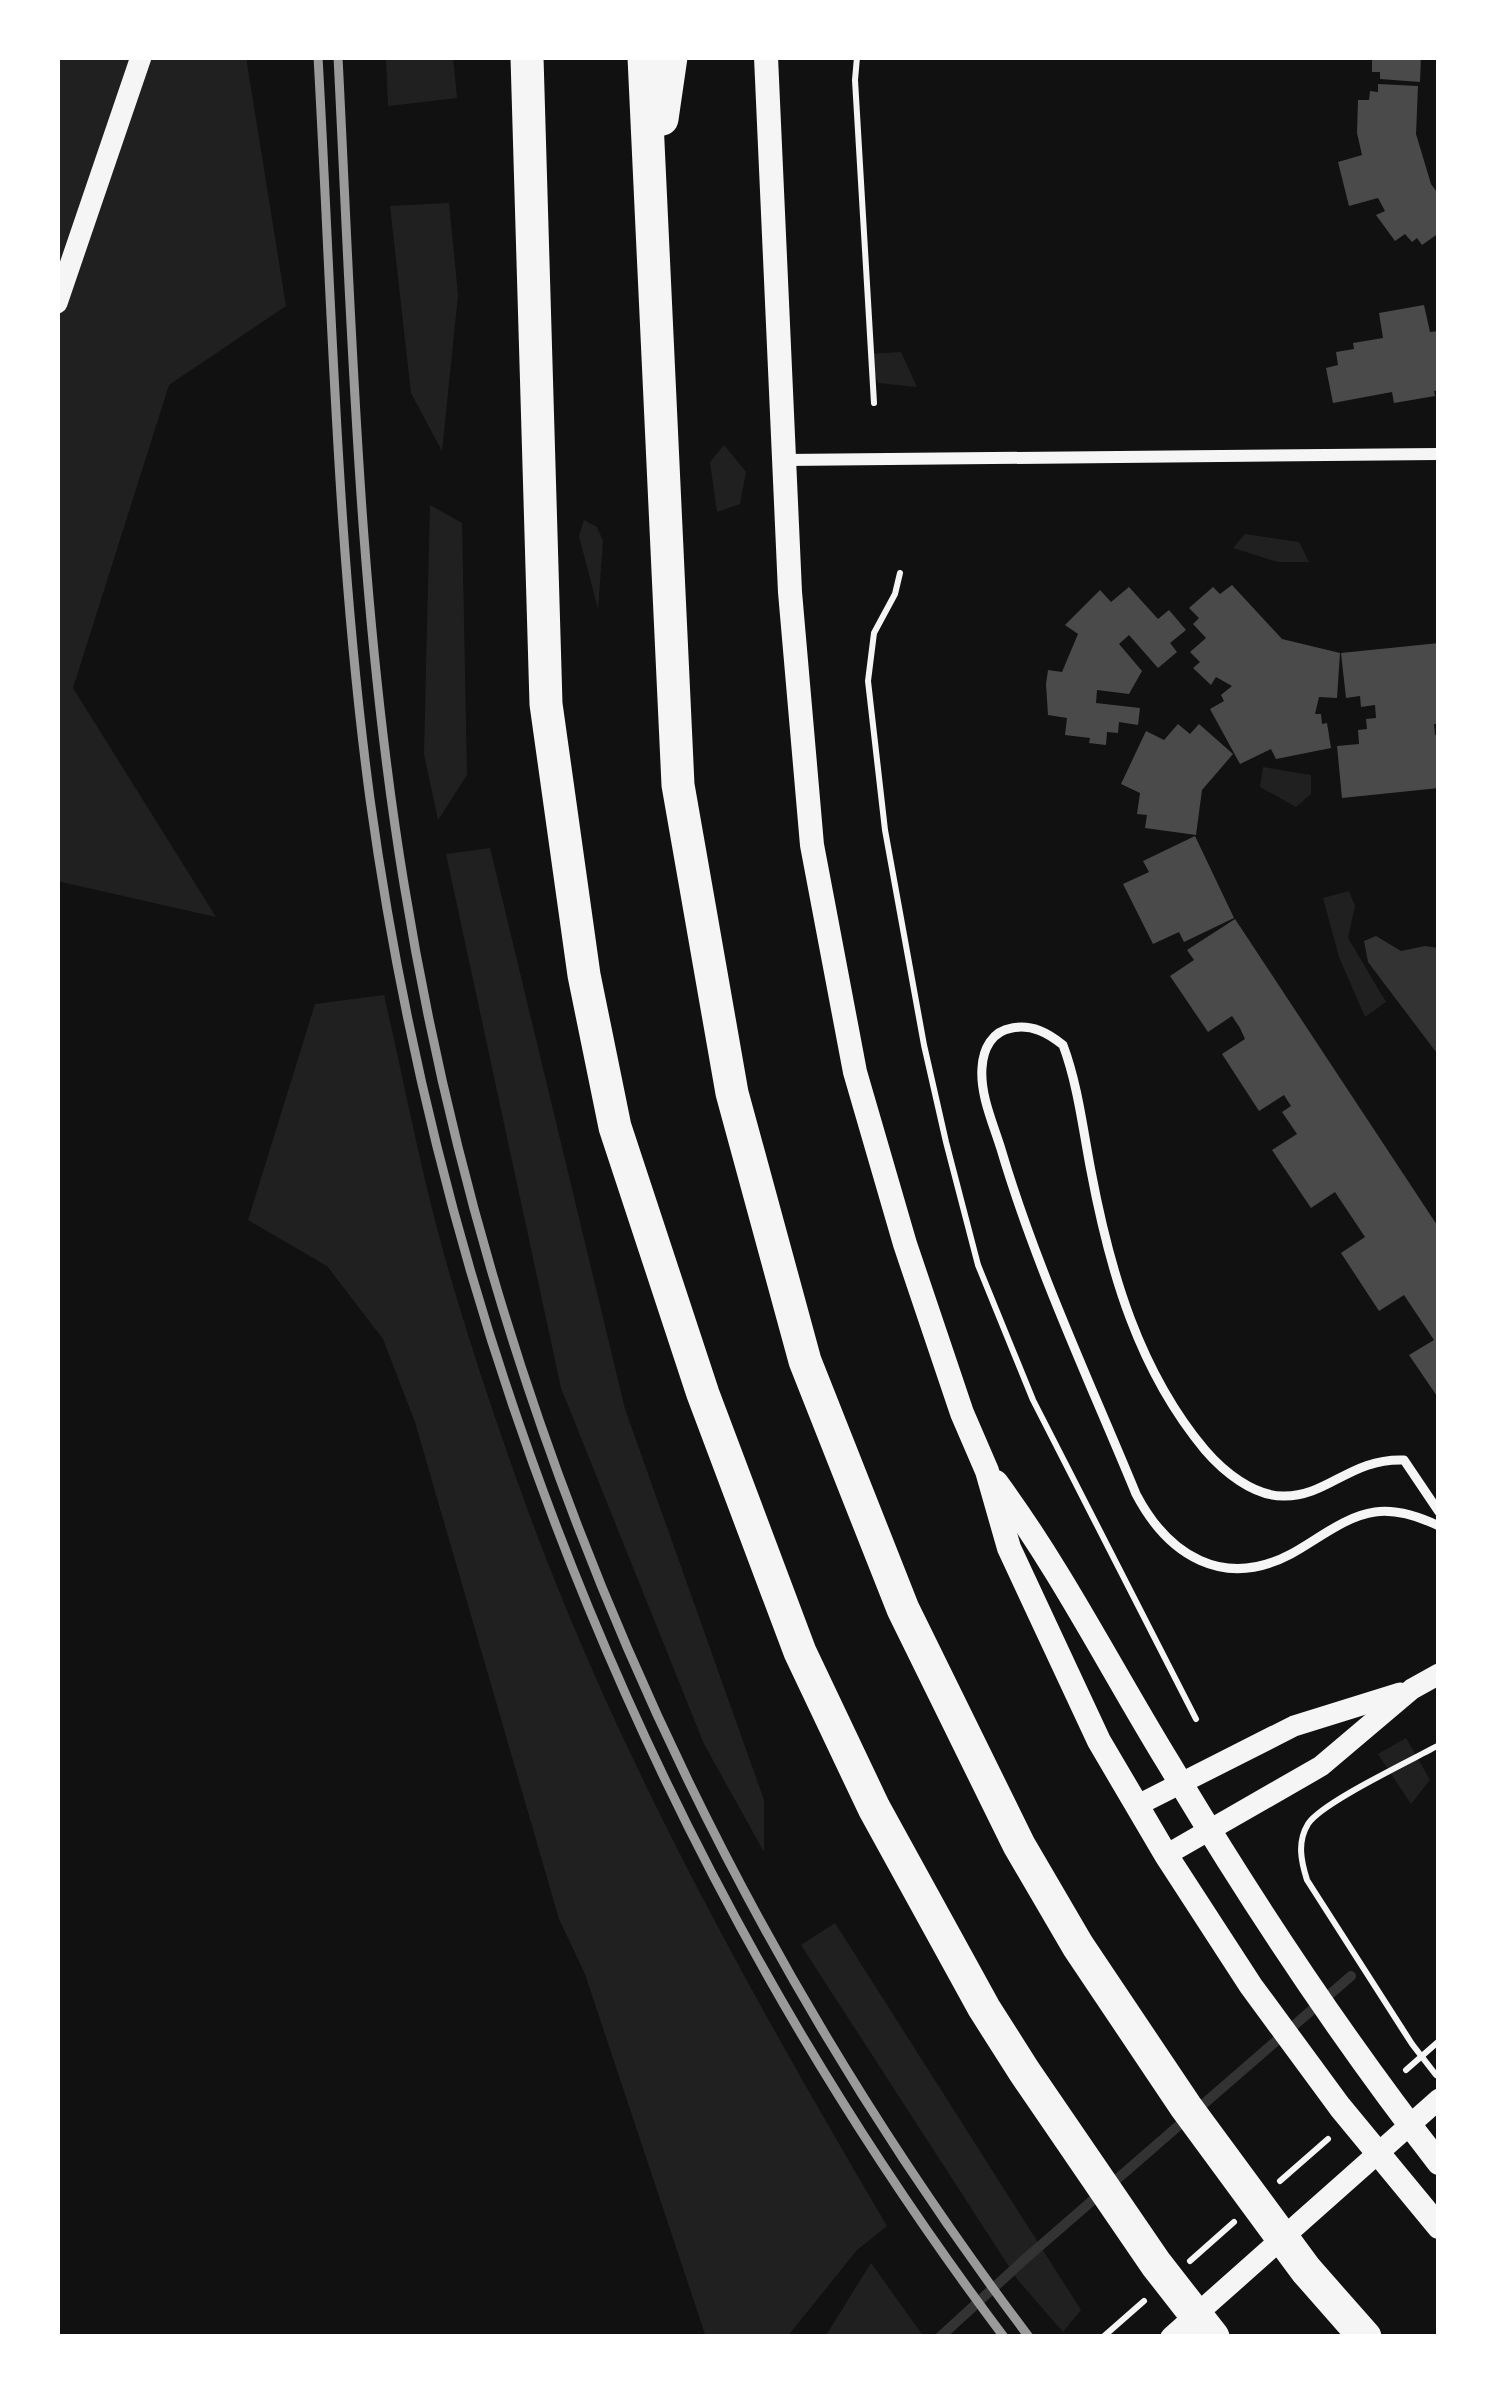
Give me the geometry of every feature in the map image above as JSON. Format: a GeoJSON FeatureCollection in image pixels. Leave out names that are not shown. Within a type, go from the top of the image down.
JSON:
{"type":"FeatureCollection","features":[{"type":"Feature","properties":{"kind":"highway"},"geometry":{"type":"LineString","coordinates":[[527,57],[546,704],[584,975],[615,1127],[703,1394],[800,1652],[902,1861],[1024,2072],[1156,2264],[1213,2337]]}},
{"type":"Feature","properties":{"kind":"highway"},"geometry":{"type":"LineString","coordinates":[[644,57],[678,785],[728,1070],[766,1227],[806,1361],[904,1609],[1019,1845],[1119,2008],[1244,2188],[1365,2337]]}},
{"type":"Feature","properties":{"kind":"highway"},"geometry":{"type":"LineString","coordinates":[[650,204],[670,57]]}},
{"type":"Feature","properties":{"kind":"main road"},"geometry":{"type":"LineString","coordinates":[[766,57],[795,688],[812,845],[855,1072],[905,1244],[962,1413],[987,1471],[1009,1548],[1099,1741],[1225,1948],[1340,2107],[1439,2227]]}},
{"type":"Feature","properties":{"kind":"main road"},"geometry":{"type":"LineString","coordinates":[[987,1471],[1036,1537],[1208,1829],[1372,2078],[1439,2163]]}},
{"type":"Feature","properties":{"kind":"street"},"geometry":{"type":"LineString","coordinates":[[57,303],[141,57]]}},
{"type":"Feature","properties":{"kind":"street"},"geometry":{"type":"LineString","coordinates":[[784,460],[1439,454]]}},
{"type":"Feature","properties":{"kind":"street"},"geometry":{"type":"LineString","coordinates":[[1166,1855],[1321,1766],[1412,1689],[1439,1674]]}},
{"type":"Feature","properties":{"kind":"street"},"geometry":{"type":"LineString","coordinates":[[1136,1806],[1294,1726],[1412,1689]]}},
{"type":"Feature","properties":{"kind":"street"},"geometry":{"type":"LineString","coordinates":[[1171,2337],[1439,2098]]}},
{"type":"Feature","properties":{"kind":"lane"},"geometry":{"type":"LineString","coordinates":[[1439,1512],[1404,1460],[1364,1464],[1316,1490],[1280,1497],[1253,1488],[1215,1461],[1179,1419],[1125,1312],[1063,1045],[1048,1033],[1030,1028],[1010,1028],[994,1035],[985,1051],[983,1089],[1022,1218],[1136,1494],[1169,1542],[1221,1568],[1252,1568],[1285,1557],[1376,1511],[1402,1513],[1439,1526]]}},
{"type":"Feature","properties":{"kind":"path"},"geometry":{"type":"LineString","coordinates":[[857,57],[874,404]]}},
{"type":"Feature","properties":{"kind":"path"},"geometry":{"type":"LineString","coordinates":[[1439,1745],[1319,1811],[1301,1839],[1300,1858],[1307,1880],[1412,2044],[1439,2078]]}},
{"type":"Feature","properties":{"kind":"shaded area"},"geometry":{"type":"Polygon","coordinates":[[[57,57],[246,57],[286,306],[169,385],[73,688],[216,917],[57,881],[57,57]]]}},
{"type":"Feature","properties":{"kind":"shaded area"},"geometry":{"type":"Polygon","coordinates":[[[386,57],[453,57],[457,98],[388,106],[386,57]]]}},
{"type":"Feature","properties":{"kind":"shaded area"},"geometry":{"type":"Polygon","coordinates":[[[449,203],[458,295],[442,451],[411,393],[390,206],[449,203]]]}},
{"type":"Feature","properties":{"kind":"shaded area"},"geometry":{"type":"Polygon","coordinates":[[[901,352],[917,387],[878,383],[868,354],[901,352]]]}},
{"type":"Feature","properties":{"kind":"shaded area"},"geometry":{"type":"Polygon","coordinates":[[[724,445],[746,472],[740,504],[717,512],[710,462],[724,445]]]}},
{"type":"Feature","properties":{"kind":"shaded area"},"geometry":{"type":"Polygon","coordinates":[[[430,505],[462,523],[467,775],[438,820],[424,754],[430,505]]]}},
{"type":"Feature","properties":{"kind":"shaded area"},"geometry":{"type":"Polygon","coordinates":[[[584,520],[597,527],[603,541],[598,609],[579,536],[584,520]]]}},
{"type":"Feature","properties":{"kind":"shaded area"},"geometry":{"type":"Polygon","coordinates":[[[1245,534],[1299,542],[1309,562],[1278,562],[1233,548],[1245,534]]]}},
{"type":"Feature","properties":{"kind":"shaded area"},"geometry":{"type":"Polygon","coordinates":[[[1263,767],[1311,775],[1311,794],[1296,807],[1260,787],[1263,767]]]}},
{"type":"Feature","properties":{"kind":"shaded area"},"geometry":{"type":"Polygon","coordinates":[[[490,848],[625,1409],[764,1800],[764,1852],[704,1744],[561,1388],[446,854],[490,848]]]}},
{"type":"Feature","properties":{"kind":"shaded area"},"geometry":{"type":"Polygon","coordinates":[[[1349,891],[1355,906],[1348,938],[1386,1002],[1365,1017],[1339,957],[1323,898],[1349,891]]]}},
{"type":"Feature","properties":{"kind":"shaded area"},"geometry":{"type":"Polygon","coordinates":[[[1376,936],[1401,951],[1439,948],[1439,1056],[1368,962],[1364,941],[1376,936]]]}},
{"type":"Feature","properties":{"kind":"shaded area"},"geometry":{"type":"Polygon","coordinates":[[[384,995],[425,1182],[468,1335],[556,1583],[685,1865],[887,2226],[857,2250],[787,2337],[706,2337],[585,1974],[559,1919],[415,1422],[383,1339],[327,1266],[248,1220],[315,1004],[384,995]]]}},
{"type":"Feature","properties":{"kind":"shaded area"},"geometry":{"type":"Polygon","coordinates":[[[1406,1738],[1430,1780],[1411,1804],[1378,1754],[1406,1738]]]}},
{"type":"Feature","properties":{"kind":"shaded area"},"geometry":{"type":"Polygon","coordinates":[[[835,1923],[1081,2310],[1063,2332],[1017,2279],[801,1945],[835,1923]]]}},
{"type":"Feature","properties":{"kind":"shaded area"},"geometry":{"type":"Polygon","coordinates":[[[871,2263],[924,2337],[825,2337],[871,2263]]]}},
{"type":"Feature","properties":{"kind":"building"},"geometry":{"type":"Polygon","coordinates":[[[1372,57],[1421,57],[1420,82],[1380,79],[1380,72],[1372,72],[1372,57]]]}},
{"type":"Feature","properties":{"kind":"building"},"geometry":{"type":"Polygon","coordinates":[[[1378,84],[1418,86],[1416,134],[1431,184],[1439,195],[1439,233],[1422,245],[1405,234],[1395,241],[1376,215],[1385,211],[1378,198],[1349,206],[1338,162],[1362,155],[1358,100],[1369,100],[1370,91],[1378,92],[1378,84]]]}},
{"type":"Feature","properties":{"kind":"building"},"geometry":{"type":"Polygon","coordinates":[[[1424,305],[1430,332],[1439,331],[1439,391],[1434,391],[1435,396],[1394,403],[1392,392],[1333,403],[1326,368],[1338,365],[1336,352],[1354,349],[1353,343],[1383,338],[1379,313],[1424,305]]]}},
{"type":"Feature","properties":{"kind":"building"},"geometry":{"type":"Polygon","coordinates":[[[1232,585],[1282,639],[1340,653],[1337,698],[1319,697],[1315,714],[1321,714],[1322,724],[1327,723],[1331,748],[1276,759],[1271,749],[1240,764],[1210,709],[1224,701],[1221,695],[1232,686],[1216,677],[1211,685],[1193,668],[1200,662],[1190,652],[1206,638],[1193,624],[1199,618],[1189,608],[1213,587],[1220,594],[1232,585]]]}},
{"type":"Feature","properties":{"kind":"building"},"geometry":{"type":"Polygon","coordinates":[[[1129,587],[1158,619],[1169,610],[1186,630],[1170,643],[1177,652],[1158,668],[1129,635],[1119,644],[1142,671],[1129,694],[1097,690],[1096,703],[1140,708],[1138,725],[1119,722],[1118,733],[1107,732],[1106,745],[1065,735],[1067,718],[1048,715],[1046,684],[1048,670],[1062,672],[1078,634],[1065,625],[1100,590],[1111,602],[1129,587]]]}},
{"type":"Feature","properties":{"kind":"building"},"geometry":{"type":"Polygon","coordinates":[[[1439,643],[1439,724],[1434,724],[1435,735],[1439,734],[1439,788],[1342,798],[1337,746],[1359,744],[1358,730],[1367,729],[1366,719],[1376,718],[1375,705],[1361,707],[1360,696],[1346,698],[1341,653],[1439,643]]]}},
{"type":"Feature","properties":{"kind":"building"},"geometry":{"type":"Polygon","coordinates":[[[1178,724],[1190,734],[1199,724],[1233,754],[1202,790],[1196,835],[1145,828],[1147,815],[1137,814],[1140,793],[1121,784],[1146,731],[1164,740],[1178,724]]]}},
{"type":"Feature","properties":{"kind":"building"},"geometry":{"type":"Polygon","coordinates":[[[1195,836],[1234,918],[1184,942],[1179,932],[1153,944],[1123,884],[1149,872],[1143,861],[1195,836]]]}},
{"type":"Feature","properties":{"kind":"building"},"geometry":{"type":"Polygon","coordinates":[[[1235,919],[1439,1228],[1439,1399],[1409,1355],[1434,1340],[1404,1295],[1379,1311],[1341,1253],[1365,1237],[1335,1192],[1311,1208],[1272,1150],[1297,1134],[1282,1112],[1291,1106],[1284,1095],[1259,1111],[1222,1054],[1245,1039],[1240,1028],[1232,1016],[1208,1032],[1170,976],[1194,960],[1187,950],[1235,919]]]}},
{"type":"Feature","properties":{"kind":"waterway"},"geometry":{"type":"LineString","coordinates":[[940,2337],[1351,1976]]}},
{"type":"Feature","properties":{"kind":"railway"},"geometry":{"type":"LineString","coordinates":[[318,57],[337,428],[359,707],[405,1007],[454,1211],[515,1412],[589,1608],[675,1799],[773,1985],[883,2164],[1004,2337]]}},
{"type":"Feature","properties":{"kind":"railway"},"geometry":{"type":"LineString","coordinates":[[338,57],[359,472],[389,781],[442,1081],[493,1274],[554,1463],[628,1648],[712,1829],[807,2004],[913,2173],[1029,2337]]}}]}
